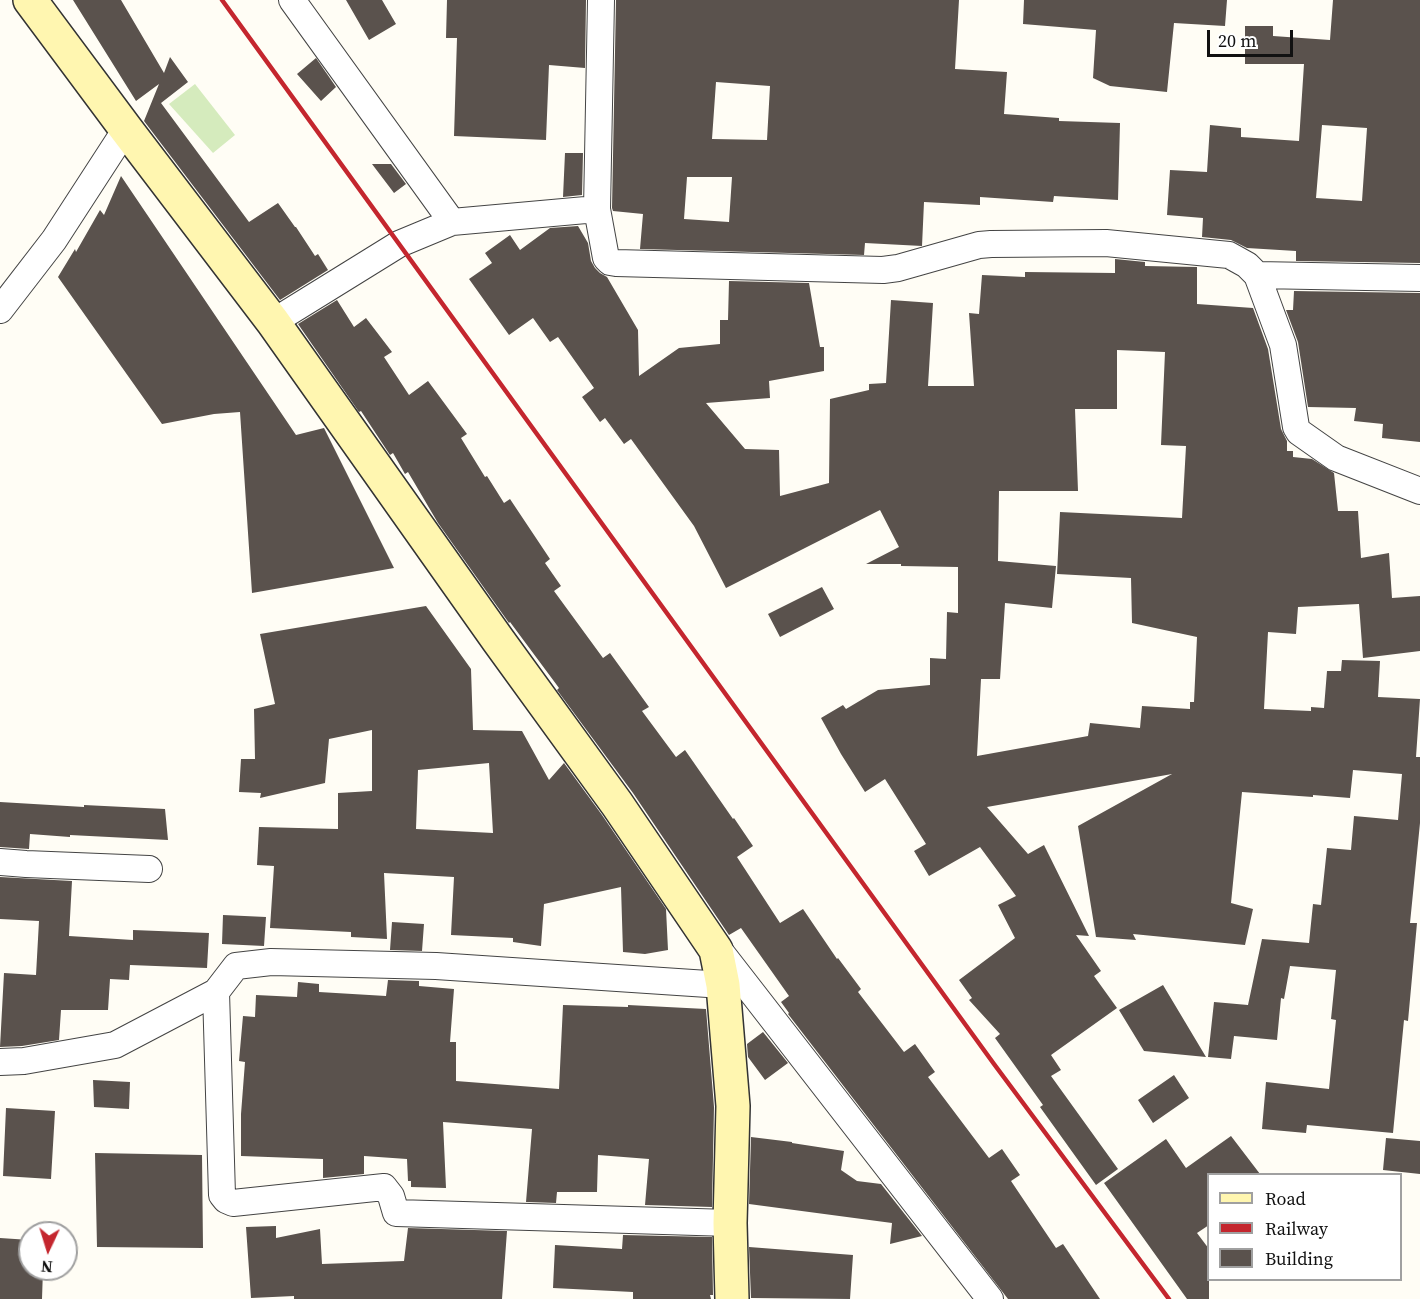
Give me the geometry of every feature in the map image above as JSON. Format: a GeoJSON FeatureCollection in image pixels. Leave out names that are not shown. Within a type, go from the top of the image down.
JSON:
{"type":"FeatureCollection","features":[{"type":"Feature","properties":{"kind":"street"},"geometry":{"type":"LineString","coordinates":[[30,0],[273,322],[617,804],[710,939],[990,1299]]}},
{"type":"Feature","properties":{"kind":"street"},"geometry":{"type":"LineString","coordinates":[[292,0],[452,222]]}},
{"type":"Feature","properties":{"kind":"street"},"geometry":{"type":"LineString","coordinates":[[601,0],[597,209],[606,258],[610,262],[891,270],[979,245],[991,244],[1106,243],[1229,255],[1247,265],[1257,275],[1283,345],[1296,427],[1299,432],[1336,458],[1420,491]]}},
{"type":"Feature","properties":{"kind":"street"},"geometry":{"type":"LineString","coordinates":[[0,310],[54,240],[126,129]]}},
{"type":"Feature","properties":{"kind":"street"},"geometry":{"type":"LineString","coordinates":[[273,322],[399,244],[452,222],[597,209]]}},
{"type":"Feature","properties":{"kind":"street"},"geometry":{"type":"LineString","coordinates":[[1257,275],[1420,278]]}},
{"type":"Feature","properties":{"kind":"street"},"geometry":{"type":"LineString","coordinates":[[0,862],[149,869]]}},
{"type":"Feature","properties":{"kind":"street"},"geometry":{"type":"LineString","coordinates":[[710,939],[716,950],[723,985],[733,1106],[730,1223],[732,1299]]}},
{"type":"Feature","properties":{"kind":"street"},"geometry":{"type":"LineString","coordinates":[[0,1062],[24,1061],[114,1045],[216,992],[236,966],[271,962],[436,966],[723,985]]}},
{"type":"Feature","properties":{"kind":"street"},"geometry":{"type":"LineString","coordinates":[[216,992],[222,1195],[226,1200],[233,1203],[384,1187],[391,1196],[396,1213],[730,1223]]}},
{"type":"Feature","properties":{"kind":"green space"},"geometry":{"type":"Polygon","coordinates":[[[195,84],[235,135],[213,153],[169,104],[195,84]]]}},
{"type":"Feature","properties":{"kind":"building"},"geometry":{"type":"Polygon","coordinates":[[[73,0],[121,0],[164,73],[170,57],[188,82],[161,103],[249,222],[278,203],[315,256],[318,254],[328,270],[280,300],[144,121],[159,84],[136,101],[73,0]]]}},
{"type":"Feature","properties":{"kind":"building"},"geometry":{"type":"Polygon","coordinates":[[[346,0],[382,0],[396,24],[369,40],[346,0]]]}},
{"type":"Feature","properties":{"kind":"building"},"geometry":{"type":"Polygon","coordinates":[[[447,0],[586,0],[585,68],[549,65],[546,140],[454,136],[457,38],[446,38],[447,0]]]}},
{"type":"Feature","properties":{"kind":"building"},"geometry":{"type":"Polygon","coordinates":[[[616,0],[959,0],[955,69],[1007,72],[1004,114],[1059,118],[1059,121],[1120,123],[1118,200],[1054,196],[1053,202],[980,197],[980,205],[924,202],[922,246],[865,243],[864,255],[640,249],[643,214],[613,211],[616,0]],[[716,82],[712,139],[767,140],[770,86],[716,82]],[[687,177],[684,219],[729,222],[732,177],[687,177]]]}},
{"type":"Feature","properties":{"kind":"building"},"geometry":{"type":"Polygon","coordinates":[[[1024,0],[1227,0],[1225,26],[1174,23],[1167,92],[1110,86],[1093,78],[1096,30],[1023,24],[1024,0]]]}},
{"type":"Feature","properties":{"kind":"building"},"geometry":{"type":"Polygon","coordinates":[[[1333,0],[1420,0],[1420,263],[1296,261],[1296,251],[1247,248],[1231,240],[1202,237],[1203,218],[1167,215],[1170,170],[1207,172],[1210,125],[1241,128],[1241,137],[1299,141],[1304,64],[1245,64],[1245,26],[1273,26],[1273,36],[1330,40],[1333,0]],[[1322,125],[1316,198],[1362,201],[1367,128],[1322,125]]]}},
{"type":"Feature","properties":{"kind":"building"},"geometry":{"type":"Polygon","coordinates":[[[316,58],[336,87],[321,101],[297,74],[316,58]]]}},
{"type":"Feature","properties":{"kind":"building"},"geometry":{"type":"Polygon","coordinates":[[[565,153],[583,153],[582,195],[563,197],[565,153]]]}},
{"type":"Feature","properties":{"kind":"building"},"geometry":{"type":"Polygon","coordinates":[[[372,164],[391,164],[406,184],[394,193],[372,164]]]}},
{"type":"Feature","properties":{"kind":"building"},"geometry":{"type":"Polygon","coordinates":[[[121,176],[296,435],[324,428],[394,568],[252,593],[240,412],[214,414],[162,424],[58,277],[75,249],[76,252],[100,210],[104,215],[121,176]]]}},
{"type":"Feature","properties":{"kind":"building"},"geometry":{"type":"Polygon","coordinates":[[[578,226],[588,243],[591,261],[595,268],[607,277],[638,330],[639,376],[679,348],[720,344],[720,320],[728,320],[729,281],[809,283],[820,347],[824,347],[824,371],[769,381],[770,398],[706,403],[745,449],[779,450],[780,496],[829,483],[830,399],[869,390],[869,384],[886,383],[891,300],[933,303],[928,386],[974,386],[969,313],[979,314],[982,275],[1025,277],[1025,272],[1115,273],[1115,259],[1145,262],[1145,266],[1197,267],[1197,304],[1253,308],[1268,349],[1281,429],[1287,441],[1287,451],[1293,451],[1293,457],[1312,459],[1334,473],[1338,511],[1358,511],[1361,558],[1389,553],[1392,598],[1420,596],[1420,651],[1363,658],[1359,604],[1298,607],[1296,634],[1268,632],[1264,709],[1311,711],[1311,707],[1324,708],[1327,671],[1341,671],[1342,660],[1380,661],[1378,697],[1420,699],[1416,757],[1420,757],[1420,823],[1410,923],[1417,923],[1408,1021],[1404,1020],[1393,1133],[1307,1125],[1306,1133],[1262,1129],[1266,1082],[1329,1089],[1336,1020],[1331,1019],[1336,970],[1290,966],[1284,999],[1281,998],[1277,1040],[1234,1036],[1231,1059],[1208,1057],[1214,1002],[1248,1005],[1262,939],[1309,943],[1313,904],[1321,905],[1327,848],[1351,850],[1354,816],[1398,820],[1402,774],[1353,770],[1350,798],[1242,792],[1231,903],[1253,909],[1245,945],[1133,934],[1136,940],[1096,937],[1078,826],[1172,774],[987,807],[1028,854],[1044,845],[1089,936],[1076,935],[1101,971],[1094,976],[1117,1008],[1051,1055],[1061,1070],[1051,1076],[1118,1169],[1096,1185],[1040,1107],[1043,1105],[995,1038],[1000,1034],[969,1000],[972,998],[959,980],[1015,938],[998,905],[1016,896],[980,847],[929,876],[914,851],[926,844],[885,779],[865,792],[821,718],[843,705],[846,709],[878,690],[930,685],[930,658],[946,659],[947,612],[958,613],[958,567],[866,564],[899,547],[880,510],[726,588],[694,526],[631,439],[624,444],[605,418],[600,422],[582,397],[594,388],[558,337],[550,342],[533,318],[509,335],[469,279],[492,263],[485,253],[510,235],[520,250],[550,228],[578,226]],[[1117,350],[1117,409],[1075,409],[1078,491],[999,491],[998,561],[1056,566],[1052,608],[1005,603],[1000,679],[981,679],[977,756],[1088,736],[1090,723],[1140,728],[1142,706],[1190,709],[1190,702],[1194,702],[1197,637],[1132,623],[1131,578],[1057,574],[1060,512],[1182,518],[1186,446],[1161,445],[1165,352],[1117,350]]]}},
{"type":"Feature","properties":{"kind":"building"},"geometry":{"type":"Polygon","coordinates":[[[1294,291],[1420,293],[1420,442],[1382,438],[1383,424],[1354,421],[1356,408],[1308,407],[1298,342],[1286,310],[1293,310],[1294,291]]]}},
{"type":"Feature","properties":{"kind":"building"},"geometry":{"type":"Polygon","coordinates":[[[337,300],[354,327],[366,318],[392,352],[384,357],[409,395],[428,381],[467,434],[461,438],[485,477],[487,476],[504,503],[510,499],[550,559],[545,563],[561,586],[554,591],[603,658],[610,653],[649,707],[642,711],[676,757],[685,750],[753,846],[737,857],[780,923],[803,909],[837,959],[861,989],[858,992],[904,1052],[915,1044],[935,1072],[928,1077],[989,1158],[1002,1149],[1020,1175],[1011,1181],[1056,1248],[1063,1244],[1100,1299],[1008,1299],[788,1014],[781,1002],[789,996],[741,928],[729,935],[633,793],[557,690],[559,688],[509,623],[438,523],[408,472],[405,474],[393,453],[390,455],[298,324],[337,300]]]}},
{"type":"Feature","properties":{"kind":"building"},"geometry":{"type":"Polygon","coordinates":[[[822,587],[834,609],[780,637],[768,614],[822,587]]]}},
{"type":"Feature","properties":{"kind":"building"},"geometry":{"type":"Polygon","coordinates":[[[426,606],[471,669],[473,730],[522,731],[549,780],[564,763],[666,909],[668,950],[645,954],[623,952],[621,887],[544,904],[541,946],[513,942],[513,938],[451,935],[454,877],[384,873],[387,939],[351,937],[351,932],[270,928],[274,866],[257,865],[259,827],[338,829],[338,793],[372,791],[372,730],[329,739],[325,783],[260,798],[261,793],[239,792],[241,759],[255,759],[254,709],[275,704],[260,634],[426,606]],[[489,763],[418,770],[416,829],[493,833],[489,763]]]}},
{"type":"Feature","properties":{"kind":"building"},"geometry":{"type":"Polygon","coordinates":[[[0,802],[165,809],[168,840],[30,834],[29,849],[0,847],[0,802]]]}},
{"type":"Feature","properties":{"kind":"building"},"geometry":{"type":"Polygon","coordinates":[[[0,877],[72,881],[69,936],[133,940],[133,930],[209,933],[207,968],[130,965],[129,980],[110,979],[108,1010],[61,1010],[59,1040],[0,1047],[4,973],[36,975],[39,921],[0,919],[0,877]]]}},
{"type":"Feature","properties":{"kind":"building"},"geometry":{"type":"Polygon","coordinates":[[[223,915],[266,917],[264,946],[222,944],[223,915]]]}},
{"type":"Feature","properties":{"kind":"building"},"geometry":{"type":"Polygon","coordinates":[[[392,922],[424,924],[422,951],[390,950],[392,922]]]}},
{"type":"Feature","properties":{"kind":"building"},"geometry":{"type":"Polygon","coordinates":[[[388,980],[419,981],[419,986],[454,989],[450,1042],[456,1042],[456,1081],[559,1089],[563,1005],[628,1007],[628,1005],[706,1009],[714,1107],[712,1207],[645,1205],[649,1159],[598,1155],[597,1192],[557,1192],[556,1203],[526,1202],[532,1129],[443,1122],[446,1188],[411,1187],[411,1181],[408,1181],[407,1159],[364,1156],[364,1174],[323,1178],[323,1159],[241,1156],[245,1062],[239,1061],[243,1016],[255,1017],[256,995],[297,997],[298,982],[319,984],[319,992],[386,996],[388,980]]]}},
{"type":"Feature","properties":{"kind":"building"},"geometry":{"type":"Polygon","coordinates":[[[1163,985],[1206,1057],[1144,1051],[1119,1010],[1163,985]]]}},
{"type":"Feature","properties":{"kind":"building"},"geometry":{"type":"Polygon","coordinates":[[[763,1032],[788,1063],[765,1080],[748,1057],[747,1044],[763,1032]]]}},
{"type":"Feature","properties":{"kind":"building"},"geometry":{"type":"Polygon","coordinates":[[[1174,1075],[1189,1098],[1153,1123],[1138,1100],[1174,1075]]]}},
{"type":"Feature","properties":{"kind":"building"},"geometry":{"type":"Polygon","coordinates":[[[93,1080],[130,1082],[129,1109],[94,1107],[93,1080]]]}},
{"type":"Feature","properties":{"kind":"building"},"geometry":{"type":"Polygon","coordinates":[[[6,1108],[55,1111],[51,1179],[3,1176],[6,1108]]]}},
{"type":"Feature","properties":{"kind":"building"},"geometry":{"type":"Polygon","coordinates":[[[1231,1136],[1259,1173],[1207,1173],[1207,1226],[1197,1233],[1207,1246],[1209,1299],[1187,1299],[1104,1183],[1166,1139],[1186,1168],[1231,1136]]]}},
{"type":"Feature","properties":{"kind":"building"},"geometry":{"type":"Polygon","coordinates":[[[751,1137],[844,1151],[841,1170],[857,1181],[881,1184],[922,1236],[890,1244],[892,1223],[749,1204],[751,1137]]]}},
{"type":"Feature","properties":{"kind":"building"},"geometry":{"type":"Polygon","coordinates":[[[1386,1138],[1420,1141],[1420,1174],[1383,1170],[1386,1138]]]}},
{"type":"Feature","properties":{"kind":"building"},"geometry":{"type":"Polygon","coordinates":[[[95,1153],[202,1155],[203,1248],[97,1247],[95,1153]]]}},
{"type":"Feature","properties":{"kind":"building"},"geometry":{"type":"Polygon","coordinates":[[[276,1226],[276,1238],[320,1229],[322,1264],[404,1261],[408,1228],[507,1231],[502,1299],[294,1299],[294,1296],[251,1298],[246,1227],[276,1226]]]}},
{"type":"Feature","properties":{"kind":"building"},"geometry":{"type":"Polygon","coordinates":[[[623,1235],[712,1237],[713,1295],[710,1295],[711,1299],[633,1299],[633,1292],[553,1288],[555,1245],[622,1249],[623,1235]]]}},
{"type":"Feature","properties":{"kind":"building"},"geometry":{"type":"Polygon","coordinates":[[[0,1238],[18,1239],[18,1281],[43,1281],[42,1299],[0,1299],[0,1238]]]}},
{"type":"Feature","properties":{"kind":"building"},"geometry":{"type":"Polygon","coordinates":[[[749,1247],[853,1255],[850,1299],[751,1298],[749,1247]]]}},
{"type":"Feature","properties":{"kind":"railway"},"geometry":{"type":"LineString","coordinates":[[222,0],[994,1064],[1169,1299]]}}]}
